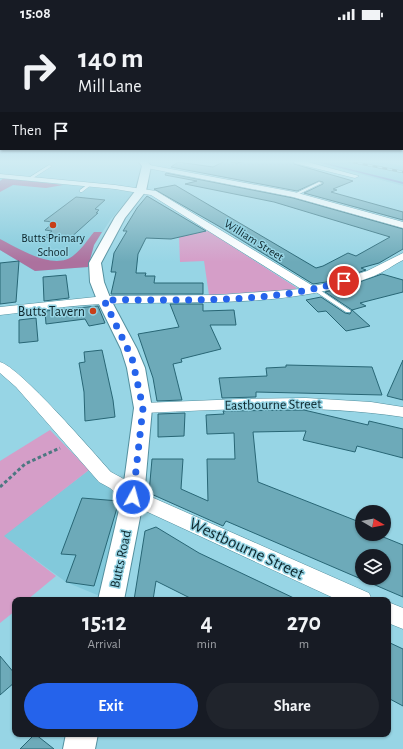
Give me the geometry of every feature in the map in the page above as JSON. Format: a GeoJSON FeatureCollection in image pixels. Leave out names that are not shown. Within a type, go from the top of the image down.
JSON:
{"type":"FeatureCollection","features":[{"type":"Feature","properties":{"kind":"street","name":"Butts Road"},"geometry":{"type":"LineString","coordinates":[[112,597],[133,497],[143,408],[136,368],[129,349],[104,300],[97,282],[96,263],[120,217],[137,195]]}},
{"type":"Feature","properties":{"kind":"street","name":"William Street"},"geometry":{"type":"LineString","coordinates":[[156,195],[313,290]]}},
{"type":"Feature","properties":{"kind":"street"},"geometry":{"type":"LineString","coordinates":[[294,195],[403,225]]}},
{"type":"Feature","properties":{"kind":"street"},"geometry":{"type":"LineString","coordinates":[[0,311],[104,300],[256,297],[313,290],[398,264],[403,256]]}},
{"type":"Feature","properties":{"kind":"street","name":"Westbourne Street"},"geometry":{"type":"LineString","coordinates":[[0,366],[21,384],[105,477],[116,483],[133,497],[354,597]]}},
{"type":"Feature","properties":{"kind":"street","name":"Eastbourne Street"},"geometry":{"type":"LineString","coordinates":[[143,408],[308,402],[373,406],[403,412]]}},
{"type":"Feature","properties":{"kind":"street"},"geometry":{"type":"LineString","coordinates":[[391,613],[403,618]]}},
{"type":"Feature","properties":{"kind":"street"},"geometry":{"type":"LineString","coordinates":[[79,749],[81,737]]}},
{"type":"Feature","properties":{"kind":"lane"},"geometry":{"type":"LineString","coordinates":[[313,290],[348,311]]}},
{"type":"Feature","properties":{"kind":"path"},"geometry":{"type":"LineString","coordinates":[[0,487],[25,464],[74,442]]}},
{"type":"Feature","properties":{"kind":"shaded area","name":"Butts Primary School"},"geometry":{"type":"Polygon","coordinates":[[[0,195],[132,195],[111,219],[94,245],[88,267],[35,271],[0,250],[0,195]]]}},
{"type":"Feature","properties":{"kind":"shaded area"},"geometry":{"type":"Polygon","coordinates":[[[208,231],[297,288],[292,290],[209,295],[204,261],[180,262],[179,237],[208,231]]]}},
{"type":"Feature","properties":{"kind":"shaded area"},"geometry":{"type":"Polygon","coordinates":[[[94,232],[102,232],[94,245],[88,267],[35,271],[0,250],[0,239],[37,257],[47,260],[66,260],[77,253],[94,232]]]}},
{"type":"Feature","properties":{"kind":"shaded area"},"geometry":{"type":"Polygon","coordinates":[[[50,430],[89,470],[4,536],[56,576],[31,597],[12,597],[12,613],[0,623],[0,461],[50,430]]]}},
{"type":"Feature","properties":{"kind":"shaded area"},"geometry":{"type":"Polygon","coordinates":[[[89,470],[127,504],[102,597],[66,582],[3,536],[89,470]]]}},
{"type":"Feature","properties":{"kind":"building"},"geometry":{"type":"Polygon","coordinates":[[[164,195],[191,195],[316,268],[348,253],[356,256],[390,237],[274,202],[238,195],[276,195],[293,198],[403,229],[403,249],[379,263],[361,268],[366,270],[333,281],[313,284],[222,228],[164,195]]]}},
{"type":"Feature","properties":{"kind":"building"},"geometry":{"type":"Polygon","coordinates":[[[310,195],[341,195],[403,212],[403,220],[310,195]]]}},
{"type":"Feature","properties":{"kind":"building"},"geometry":{"type":"Polygon","coordinates":[[[147,196],[206,231],[171,239],[146,238],[138,254],[136,273],[146,273],[145,276],[155,276],[154,283],[203,283],[203,294],[111,294],[116,272],[111,272],[114,253],[127,231],[123,231],[137,208],[147,196]]]}},
{"type":"Feature","properties":{"kind":"building"},"geometry":{"type":"Polygon","coordinates":[[[76,197],[105,200],[95,209],[99,210],[96,213],[98,213],[68,240],[44,237],[52,231],[45,230],[54,222],[44,221],[76,197]]]}},
{"type":"Feature","properties":{"kind":"building"},"geometry":{"type":"Polygon","coordinates":[[[19,261],[16,302],[0,304],[0,263],[19,261]]]}},
{"type":"Feature","properties":{"kind":"building"},"geometry":{"type":"Polygon","coordinates":[[[382,274],[403,280],[403,292],[360,303],[366,306],[352,310],[325,292],[342,288],[382,274]]]}},
{"type":"Feature","properties":{"kind":"building"},"geometry":{"type":"Polygon","coordinates":[[[66,275],[69,298],[44,301],[43,277],[66,275]]]}},
{"type":"Feature","properties":{"kind":"building"},"geometry":{"type":"Polygon","coordinates":[[[321,297],[345,313],[350,314],[352,310],[370,326],[346,331],[326,311],[318,312],[306,300],[321,297]]]}},
{"type":"Feature","properties":{"kind":"building"},"geometry":{"type":"Polygon","coordinates":[[[170,304],[203,304],[203,311],[234,310],[236,325],[210,325],[221,349],[181,359],[182,362],[173,364],[182,400],[157,401],[153,378],[138,334],[179,327],[170,304]]]}},
{"type":"Feature","properties":{"kind":"building"},"geometry":{"type":"Polygon","coordinates":[[[98,306],[105,323],[89,326],[85,319],[46,324],[45,311],[98,306]]]}},
{"type":"Feature","properties":{"kind":"building"},"geometry":{"type":"Polygon","coordinates":[[[36,318],[38,341],[19,343],[19,320],[36,318]]]}},
{"type":"Feature","properties":{"kind":"building"},"geometry":{"type":"Polygon","coordinates":[[[102,350],[113,400],[115,417],[85,421],[84,392],[79,363],[85,362],[84,352],[102,350]]]}},
{"type":"Feature","properties":{"kind":"building"},"geometry":{"type":"Polygon","coordinates":[[[403,360],[403,400],[387,396],[403,360]]]}},
{"type":"Feature","properties":{"kind":"building"},"geometry":{"type":"Polygon","coordinates":[[[286,365],[372,367],[382,395],[256,392],[256,397],[222,398],[219,378],[267,376],[266,368],[286,367],[286,365]]]}},
{"type":"Feature","properties":{"kind":"building"},"geometry":{"type":"Polygon","coordinates":[[[304,410],[368,425],[369,421],[403,429],[403,458],[357,446],[355,452],[303,440],[306,431],[253,432],[258,482],[355,520],[355,541],[391,540],[403,545],[403,597],[375,585],[391,585],[391,549],[355,549],[355,576],[226,521],[223,526],[149,493],[152,459],[183,459],[181,489],[208,501],[207,459],[235,459],[234,433],[207,434],[206,415],[224,414],[223,411],[304,410]]]}},
{"type":"Feature","properties":{"kind":"building"},"geometry":{"type":"Polygon","coordinates":[[[185,413],[184,436],[158,437],[158,414],[185,413]]]}},
{"type":"Feature","properties":{"kind":"building"},"geometry":{"type":"Polygon","coordinates":[[[82,498],[119,501],[94,586],[66,582],[76,555],[61,554],[82,498]]]}},
{"type":"Feature","properties":{"kind":"building"},"geometry":{"type":"Polygon","coordinates":[[[156,527],[199,553],[292,597],[188,597],[156,581],[153,597],[134,597],[145,531],[156,527]]]}},
{"type":"Feature","properties":{"kind":"building"},"geometry":{"type":"Polygon","coordinates":[[[391,643],[403,649],[403,706],[391,700],[391,643]]]}},
{"type":"Feature","properties":{"kind":"building"},"geometry":{"type":"Polygon","coordinates":[[[0,656],[12,670],[12,685],[0,695],[0,656]]]}},
{"type":"Feature","properties":{"kind":"building"},"geometry":{"type":"Polygon","coordinates":[[[32,737],[39,737],[54,749],[20,749],[32,737]]]}},
{"type":"Feature","properties":{"kind":"place","name":"Butts Primary School"},"geometry":{"type":"Point","coordinates":[53,225]}},
{"type":"Feature","properties":{"kind":"place","name":"Butts Tavern"},"geometry":{"type":"Point","coordinates":[93,311]}},
{"type":"Feature","properties":{"kind":"route"},"geometry":{"type":"LineString","coordinates":[[133,497],[143,408],[136,368],[129,349],[104,300],[272,296],[311,290],[344,281]]}}]}
